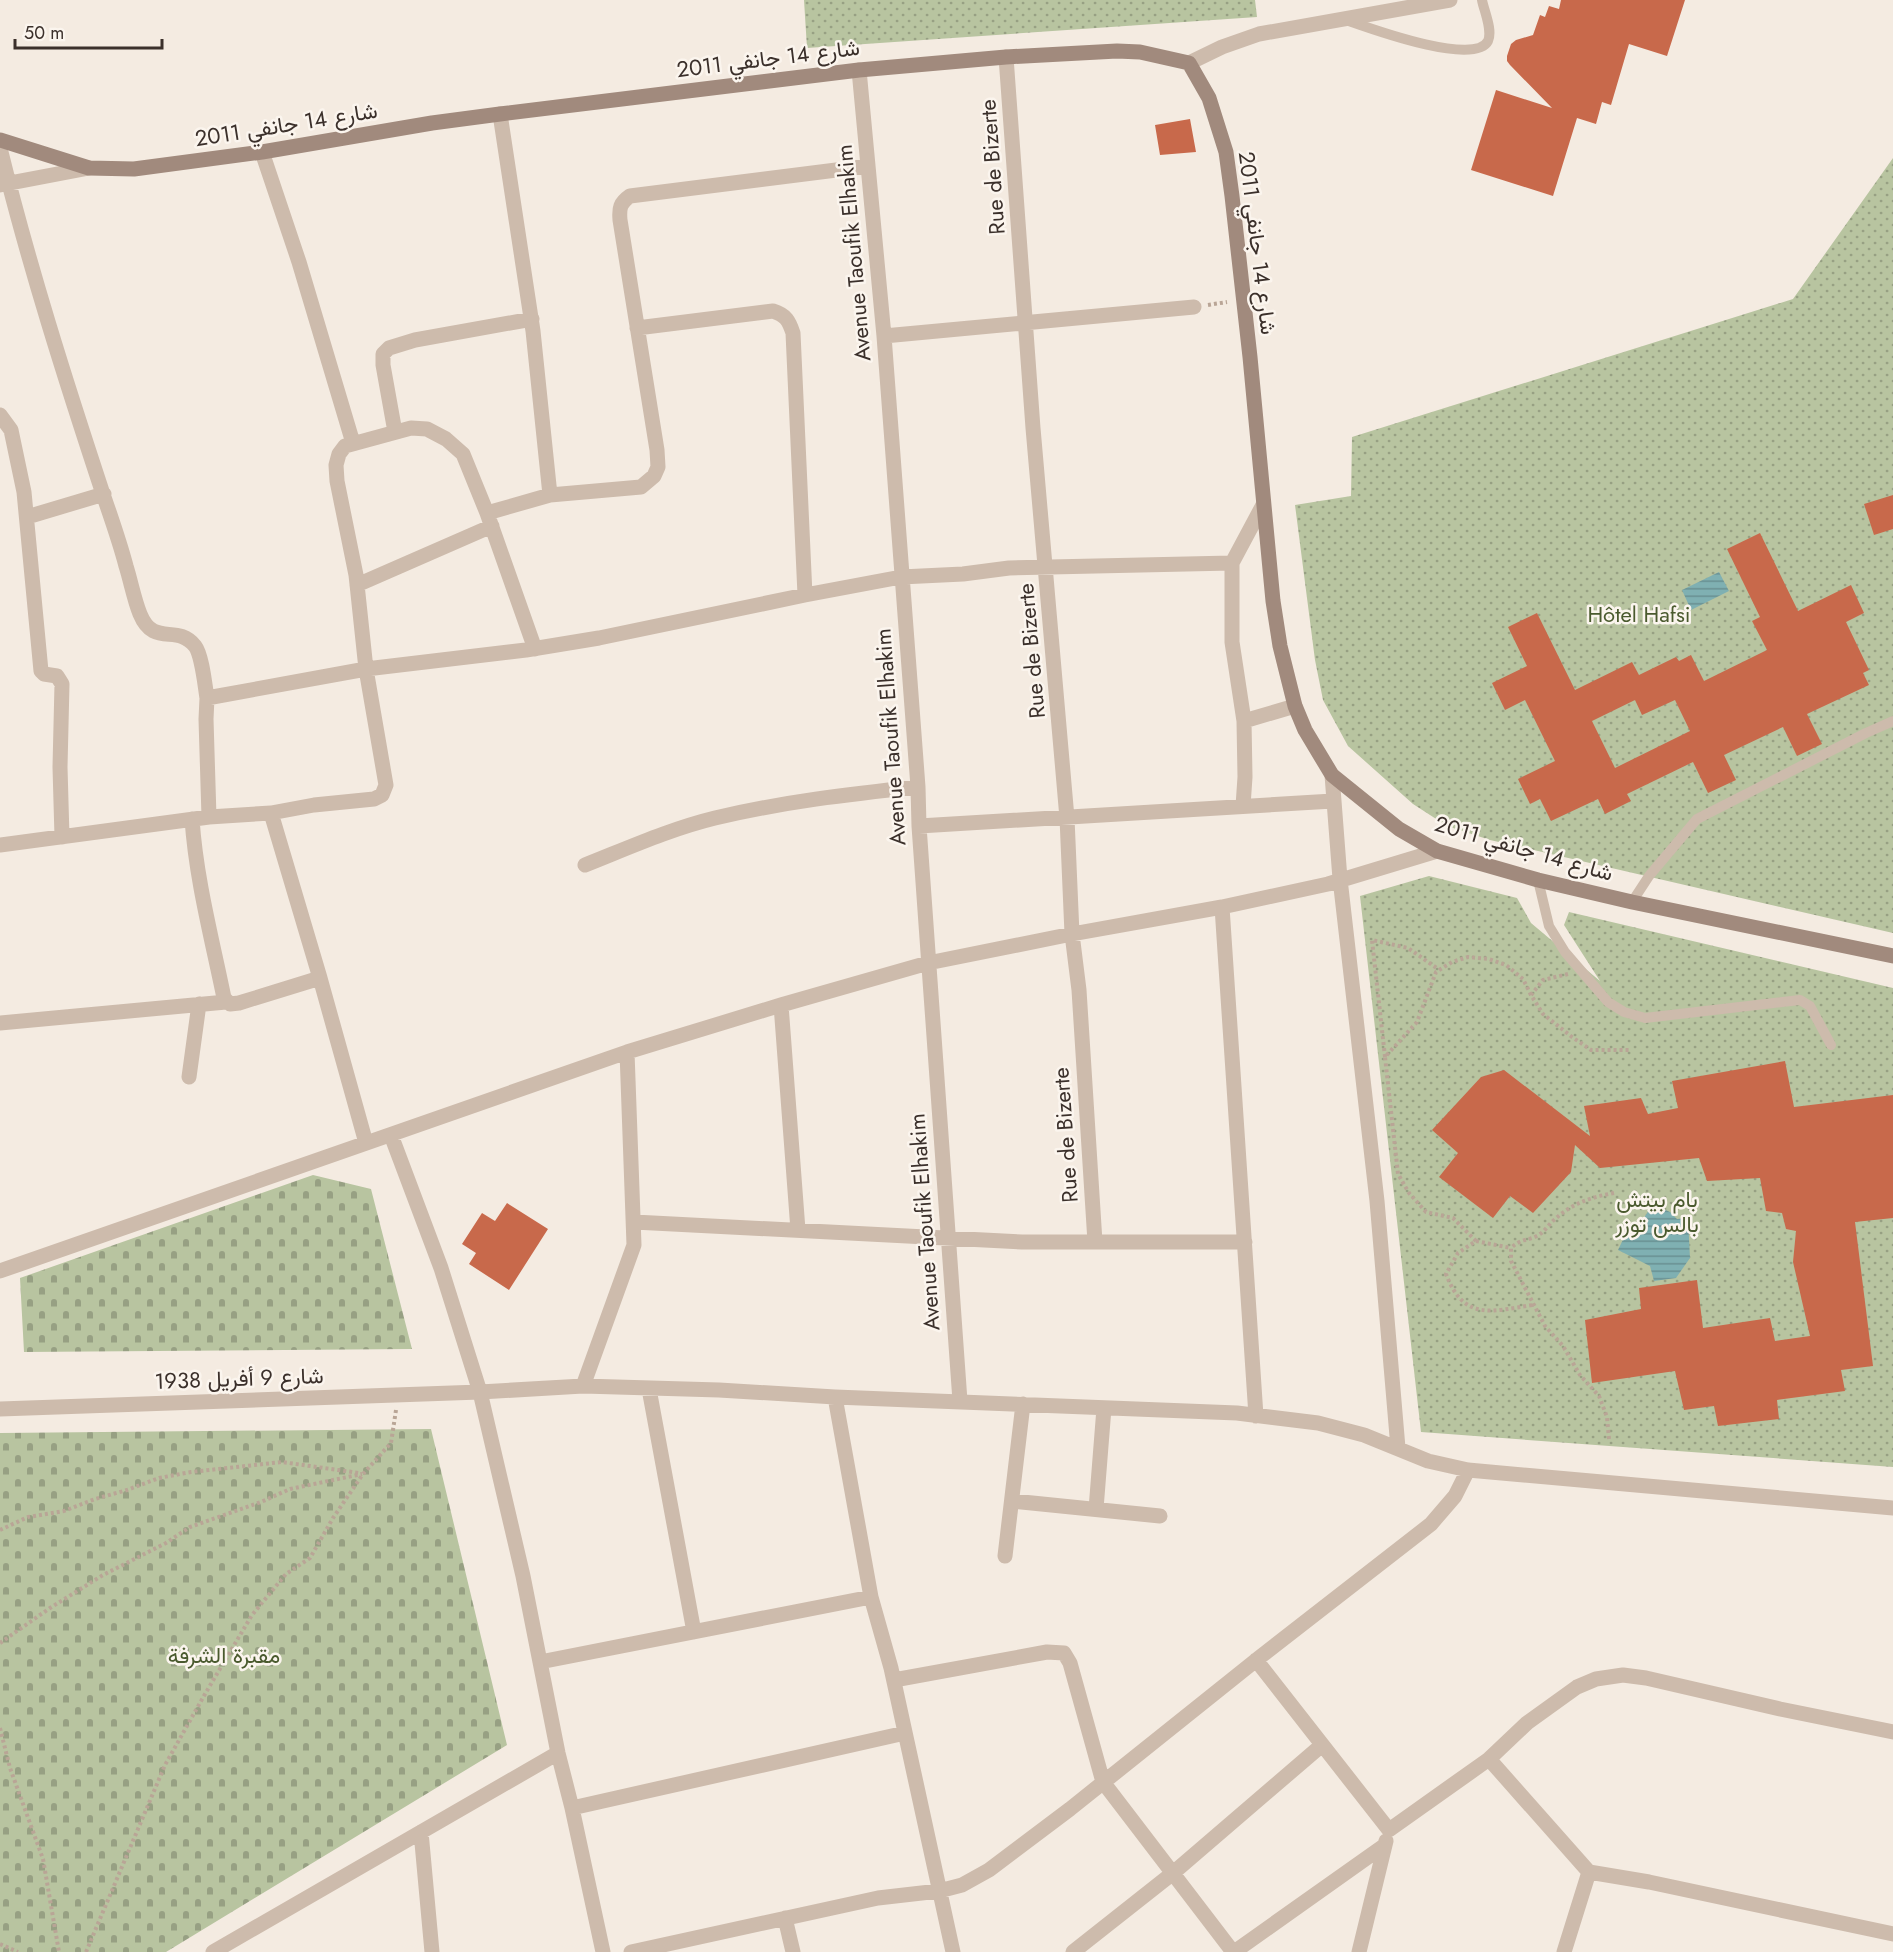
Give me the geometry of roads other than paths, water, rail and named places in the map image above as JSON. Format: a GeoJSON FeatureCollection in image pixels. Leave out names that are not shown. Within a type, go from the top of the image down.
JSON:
{"type":"FeatureCollection","features":[{"type":"Feature","properties":{"kind":"main road","name":"شارع 14 جانفي 2011"},"geometry":{"type":"LineString","coordinates":[[0,140],[88,168],[154,168],[500,114],[860,70],[1006,57],[1140,52],[1189,63],[1209,98],[1226,152],[1233,196],[1274,612],[1280,646],[1305,730],[1332,775],[1399,830],[1437,851],[1538,880],[1632,902],[1893,956]]}},
{"type":"Feature","properties":{"kind":"street"},"geometry":{"type":"LineString","coordinates":[[1189,63],[1222,47],[1259,34],[1450,0]]}},
{"type":"Feature","properties":{"kind":"street","name":"Rue de Bizerte"},"geometry":{"type":"LineString","coordinates":[[1006,57],[1025,321],[1067,818],[1072,934],[1078,990],[1095,1242]]}},
{"type":"Feature","properties":{"kind":"street","name":"Avenue Taoufik Elhakim"},"geometry":{"type":"LineString","coordinates":[[860,70],[884,336],[918,787],[928,963],[960,1401]]}},
{"type":"Feature","properties":{"kind":"street"},"geometry":{"type":"LineString","coordinates":[[500,114],[532,319],[550,495]]}},
{"type":"Feature","properties":{"kind":"street"},"geometry":{"type":"LineString","coordinates":[[0,148],[4,184],[64,377],[104,494],[140,615],[149,630],[155,634],[181,637],[190,641],[197,648],[207,698],[209,817]]}},
{"type":"Feature","properties":{"kind":"street"},"geometry":{"type":"LineString","coordinates":[[262,152],[299,262],[353,443]]}},
{"type":"Feature","properties":{"kind":"street"},"geometry":{"type":"LineString","coordinates":[[357,585],[489,520],[550,495],[633,489],[641,487],[654,476],[658,466],[657,450],[620,220],[621,202],[630,196],[868,166]]}},
{"type":"Feature","properties":{"kind":"street"},"geometry":{"type":"LineString","coordinates":[[4,184],[88,168]]}},
{"type":"Feature","properties":{"kind":"street"},"geometry":{"type":"LineString","coordinates":[[884,336],[1025,321],[1194,307]]}},
{"type":"Feature","properties":{"kind":"street"},"geometry":{"type":"LineString","coordinates":[[637,328],[772,311],[782,314],[789,320],[793,333],[805,595]]}},
{"type":"Feature","properties":{"kind":"street"},"geometry":{"type":"LineString","coordinates":[[395,432],[383,365],[383,354],[389,348],[415,340],[532,319]]}},
{"type":"Feature","properties":{"kind":"street"},"geometry":{"type":"LineString","coordinates":[[0,415],[11,430],[24,492],[41,671],[44,675],[57,676],[62,684],[60,767],[62,837]]}},
{"type":"Feature","properties":{"kind":"street"},"geometry":{"type":"LineString","coordinates":[[0,845],[192,819],[271,813],[314,805],[374,799],[382,795],[386,785],[385,774],[366,669],[357,585],[337,481],[336,465],[339,454],[345,446],[353,443],[411,428],[427,429],[458,448],[463,454],[489,520],[536,649]]}},
{"type":"Feature","properties":{"kind":"street"},"geometry":{"type":"LineString","coordinates":[[27,517],[104,494]]}},
{"type":"Feature","properties":{"kind":"street"},"geometry":{"type":"LineString","coordinates":[[1244,806],[1244,721],[1232,642],[1232,563],[1263,505]]}},
{"type":"Feature","properties":{"kind":"street"},"geometry":{"type":"LineString","coordinates":[[207,698],[366,669],[536,649],[901,578],[1009,568],[1232,563]]}},
{"type":"Feature","properties":{"kind":"street"},"geometry":{"type":"LineString","coordinates":[[1244,721],[1296,706]]}},
{"type":"Feature","properties":{"kind":"street"},"geometry":{"type":"LineString","coordinates":[[1332,775],[1340,879],[1377,1201],[1398,1448]]}},
{"type":"Feature","properties":{"kind":"street"},"geometry":{"type":"LineString","coordinates":[[585,865],[646,840],[712,819],[810,798],[918,787]]}},
{"type":"Feature","properties":{"kind":"street"},"geometry":{"type":"LineString","coordinates":[[919,826],[1333,801]]}},
{"type":"Feature","properties":{"kind":"street"},"geometry":{"type":"LineString","coordinates":[[271,813],[366,1143]]}},
{"type":"Feature","properties":{"kind":"street"},"geometry":{"type":"LineString","coordinates":[[192,819],[202,891],[226,1002]]}},
{"type":"Feature","properties":{"kind":"street"},"geometry":{"type":"LineString","coordinates":[[0,1271],[627,1052],[781,1005],[928,963],[1222,907],[1328,884],[1437,851]]}},
{"type":"Feature","properties":{"kind":"street"},"geometry":{"type":"LineString","coordinates":[[1222,907],[1256,1416]]}},
{"type":"Feature","properties":{"kind":"street"},"geometry":{"type":"LineString","coordinates":[[0,1023],[199,1004],[239,1003],[320,978]]}},
{"type":"Feature","properties":{"kind":"street"},"geometry":{"type":"LineString","coordinates":[[189,1077],[199,1004]]}},
{"type":"Feature","properties":{"kind":"street"},"geometry":{"type":"LineString","coordinates":[[781,1005],[798,1230]]}},
{"type":"Feature","properties":{"kind":"street"},"geometry":{"type":"LineString","coordinates":[[583,1386],[634,1245],[627,1052]]}},
{"type":"Feature","properties":{"kind":"street"},"geometry":{"type":"LineString","coordinates":[[391,1135],[441,1268],[480,1392],[521,1566],[558,1753],[603,1952]]}},
{"type":"Feature","properties":{"kind":"street"},"geometry":{"type":"LineString","coordinates":[[634,1222],[1022,1242],[1245,1242]]}},
{"type":"Feature","properties":{"kind":"street","name":"شارع 9 أفريل 1938"},"geometry":{"type":"LineString","coordinates":[[0,1409],[480,1392],[583,1386],[1237,1413],[1317,1423],[1364,1435],[1428,1461],[1468,1470],[1893,1509]]}},
{"type":"Feature","properties":{"kind":"street"},"geometry":{"type":"LineString","coordinates":[[649,1389],[694,1632]]}},
{"type":"Feature","properties":{"kind":"street"},"geometry":{"type":"LineString","coordinates":[[835,1397],[871,1597],[894,1680],[952,1952]]}},
{"type":"Feature","properties":{"kind":"street"},"geometry":{"type":"LineString","coordinates":[[1005,1556],[1023,1404]]}},
{"type":"Feature","properties":{"kind":"street"},"geometry":{"type":"LineString","coordinates":[[1096,1509],[1104,1408]]}},
{"type":"Feature","properties":{"kind":"street"},"geometry":{"type":"LineString","coordinates":[[631,1952],[878,1898],[939,1891],[962,1885],[989,1870],[1431,1524],[1455,1496],[1468,1470]]}},
{"type":"Feature","properties":{"kind":"street"},"geometry":{"type":"LineString","coordinates":[[1012,1501],[1160,1516]]}},
{"type":"Feature","properties":{"kind":"street"},"geometry":{"type":"LineString","coordinates":[[540,1662],[871,1597]]}},
{"type":"Feature","properties":{"kind":"street"},"geometry":{"type":"LineString","coordinates":[[894,1680],[1047,1652],[1064,1653],[1070,1663],[1103,1782],[1234,1952],[1385,1845]]}},
{"type":"Feature","properties":{"kind":"street"},"geometry":{"type":"LineString","coordinates":[[1256,1660],[1389,1830]]}},
{"type":"Feature","properties":{"kind":"street"},"geometry":{"type":"LineString","coordinates":[[1359,1952],[1389,1830],[1489,1759],[1527,1723],[1577,1687],[1596,1679],[1623,1675],[1646,1678],[1893,1732]]}},
{"type":"Feature","properties":{"kind":"street"},"geometry":{"type":"LineString","coordinates":[[572,1808],[905,1733]]}},
{"type":"Feature","properties":{"kind":"street"},"geometry":{"type":"LineString","coordinates":[[1073,1952],[1173,1873],[1322,1745]]}},
{"type":"Feature","properties":{"kind":"street"},"geometry":{"type":"LineString","coordinates":[[213,1952],[558,1753]]}},
{"type":"Feature","properties":{"kind":"street"},"geometry":{"type":"LineString","coordinates":[[1489,1759],[1589,1872],[1649,1882],[1893,1934]]}},
{"type":"Feature","properties":{"kind":"street"},"geometry":{"type":"LineString","coordinates":[[420,1832],[432,1952]]}},
{"type":"Feature","properties":{"kind":"street"},"geometry":{"type":"LineString","coordinates":[[1564,1952],[1589,1872]]}},
{"type":"Feature","properties":{"kind":"street"},"geometry":{"type":"LineString","coordinates":[[785,1918],[793,1952]]}},
{"type":"Feature","properties":{"kind":"lane"},"geometry":{"type":"LineString","coordinates":[[1344,20],[1442,48],[1480,49],[1487,42],[1490,34],[1482,0]]}},
{"type":"Feature","properties":{"kind":"lane"},"geometry":{"type":"LineString","coordinates":[[1632,902],[1648,876],[1697,819],[1893,721]]}},
{"type":"Feature","properties":{"kind":"lane"},"geometry":{"type":"LineString","coordinates":[[1538,880],[1549,926],[1565,952],[1608,1002],[1624,1012],[1646,1018],[1800,1000],[1810,1006],[1831,1045]]}},
{"type":"Feature","properties":{"kind":"water"},"geometry":{"type":"Polygon","coordinates":[[[1719,572],[1729,591],[1691,610],[1682,590],[1719,572]]]}},
{"type":"Feature","properties":{"kind":"water"},"geometry":{"type":"Polygon","coordinates":[[[1659,1207],[1670,1212],[1677,1219],[1688,1218],[1690,1258],[1676,1278],[1654,1281],[1650,1266],[1618,1250],[1630,1225],[1642,1221],[1649,1210],[1659,1207]]]}},
{"type":"Feature","properties":{"kind":"park label","name":"Hôtel Hafsi"},"geometry":{"type":"Point","coordinates":[1639,614]}},
{"type":"Feature","properties":{"kind":"park label","name":"بام بيتش بالس توزر"},"geometry":{"type":"Point","coordinates":[1657,1212]}},
{"type":"Feature","properties":{"kind":"park label","name":"مقبرة الشرفة"},"geometry":{"type":"Point","coordinates":[224,1655]}}]}
